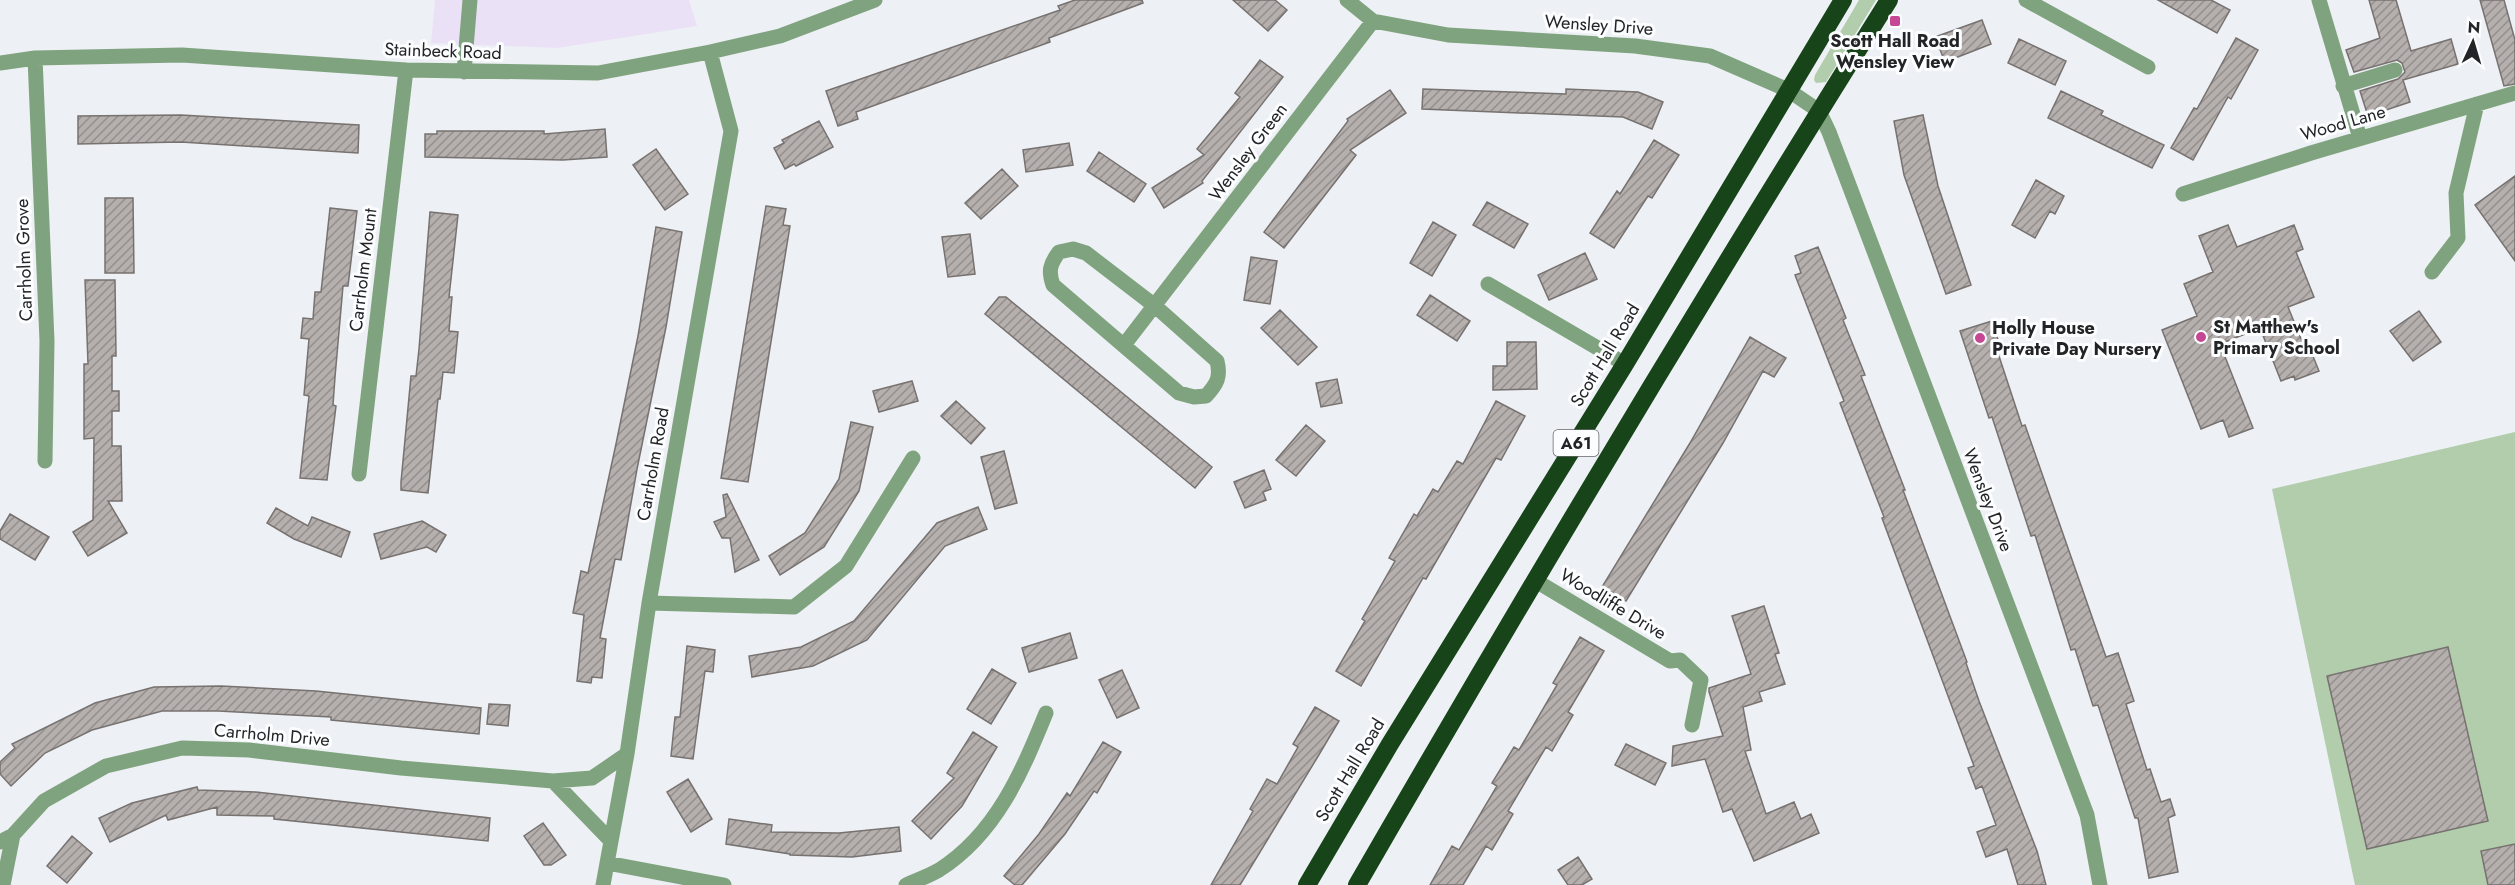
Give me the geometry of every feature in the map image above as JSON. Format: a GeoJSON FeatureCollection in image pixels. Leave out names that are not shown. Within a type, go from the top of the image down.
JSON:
{"type":"FeatureCollection","features":[{"type":"Feature","properties":{"kind":"highway","name":"Scott Hall Road"},"geometry":{"type":"LineString","coordinates":[[1307,885],[1390,744],[1625,364],[1843,0]]}},
{"type":"Feature","properties":{"kind":"highway","name":"A61"},"geometry":{"type":"LineString","coordinates":[[1356,885],[1536,580],[1819,111],[1889,0]]}},
{"type":"Feature","properties":{"kind":"street"},"geometry":{"type":"LineString","coordinates":[[464,72],[470,0]]}},
{"type":"Feature","properties":{"kind":"street","name":"Stainbeck Road"},"geometry":{"type":"LineString","coordinates":[[0,63],[35,58],[183,55],[406,70],[598,73],[780,36],[874,0]]}},
{"type":"Feature","properties":{"kind":"street","name":"Wensley Drive"},"geometry":{"type":"LineString","coordinates":[[1347,0],[1373,21],[1448,35],[1635,46],[1710,56],[1788,90],[1819,111],[1829,132],[2087,815],[2100,885]]}},
{"type":"Feature","properties":{"kind":"street"},"geometry":{"type":"LineString","coordinates":[[2026,0],[2148,67]]}},
{"type":"Feature","properties":{"kind":"street"},"geometry":{"type":"LineString","coordinates":[[2319,0],[2360,138]]}},
{"type":"Feature","properties":{"kind":"street","name":"Wensley Green"},"geometry":{"type":"LineString","coordinates":[[1124,345],[1373,21]]}},
{"type":"Feature","properties":{"kind":"street","name":"Carrholm Road"},"geometry":{"type":"LineString","coordinates":[[603,885],[627,754],[649,603],[731,131],[710,52]]}},
{"type":"Feature","properties":{"kind":"street","name":"Carrholm Grove"},"geometry":{"type":"LineString","coordinates":[[35,58],[47,342],[45,461]]}},
{"type":"Feature","properties":{"kind":"street","name":"Carrholm Mount"},"geometry":{"type":"LineString","coordinates":[[359,474],[406,70]]}},
{"type":"Feature","properties":{"kind":"street"},"geometry":{"type":"LineString","coordinates":[[2343,86],[2395,70]]}},
{"type":"Feature","properties":{"kind":"street","name":"Wood Lane"},"geometry":{"type":"LineString","coordinates":[[2183,194],[2360,138],[2515,93]]}},
{"type":"Feature","properties":{"kind":"street"},"geometry":{"type":"LineString","coordinates":[[2432,272],[2458,238],[2456,193],[2477,104]]}},
{"type":"Feature","properties":{"kind":"street"},"geometry":{"type":"LineString","coordinates":[[1804,136],[1829,132]]}},
{"type":"Feature","properties":{"kind":"street"},"geometry":{"type":"LineString","coordinates":[[1073,249],[1086,253],[1155,306],[1217,361],[1220,373],[1216,385],[1206,396],[1194,398],[1179,393],[1053,285],[1049,274],[1052,262],[1059,252],[1073,249]]}},
{"type":"Feature","properties":{"kind":"street"},"geometry":{"type":"LineString","coordinates":[[1488,284],[1625,364]]}},
{"type":"Feature","properties":{"kind":"street"},"geometry":{"type":"LineString","coordinates":[[649,603],[794,607],[846,566],[914,458]]}},
{"type":"Feature","properties":{"kind":"street","name":"Woodliffe Drive"},"geometry":{"type":"LineString","coordinates":[[1536,580],[1670,661],[1680,660],[1701,680],[1692,724]]}},
{"type":"Feature","properties":{"kind":"street"},"geometry":{"type":"LineString","coordinates":[[906,885],[938,870],[966,850],[990,823],[1027,761],[1046,712]]}},
{"type":"Feature","properties":{"kind":"street","name":"Carrholm Drive"},"geometry":{"type":"LineString","coordinates":[[3,885],[7,838],[44,801],[106,766],[182,748],[249,750],[401,768],[553,781],[592,778],[627,754]]}},
{"type":"Feature","properties":{"kind":"street"},"geometry":{"type":"LineString","coordinates":[[553,781],[611,841]]}},
{"type":"Feature","properties":{"kind":"street"},"geometry":{"type":"LineString","coordinates":[[607,863],[724,885]]}},
{"type":"Feature","properties":{"kind":"shaded area"},"geometry":{"type":"Polygon","coordinates":[[[435,0],[689,0],[697,26],[557,48],[431,43],[435,0]]]}},
{"type":"Feature","properties":{"kind":"green space"},"geometry":{"type":"Polygon","coordinates":[[[1859,0],[1876,0],[1826,82],[1816,83],[1815,75],[1859,0]]]}},
{"type":"Feature","properties":{"kind":"green space"},"geometry":{"type":"Polygon","coordinates":[[[2515,432],[2515,885],[2355,885],[2272,489],[2515,432]]]}},
{"type":"Feature","properties":{"kind":"building"},"geometry":{"type":"Polygon","coordinates":[[[1075,0],[1142,0],[1143,3],[1049,38],[1050,42],[856,112],[858,119],[838,126],[826,91],[1060,10],[1058,6],[1075,0]]]}},
{"type":"Feature","properties":{"kind":"building"},"geometry":{"type":"Polygon","coordinates":[[[1233,0],[1275,0],[1287,10],[1268,31],[1233,0]]]}},
{"type":"Feature","properties":{"kind":"building"},"geometry":{"type":"Polygon","coordinates":[[[2158,0],[2211,0],[2230,10],[2217,33],[2158,0]]]}},
{"type":"Feature","properties":{"kind":"building"},"geometry":{"type":"Polygon","coordinates":[[[2369,0],[2396,0],[2411,51],[2451,39],[2458,64],[2403,80],[2410,102],[2368,116],[2360,91],[2398,79],[2405,72],[2402,63],[2397,60],[2354,72],[2346,50],[2380,38],[2369,0]]]}},
{"type":"Feature","properties":{"kind":"building"},"geometry":{"type":"Polygon","coordinates":[[[2480,0],[2504,0],[2515,40],[2515,84],[2504,86],[2480,0]]]}},
{"type":"Feature","properties":{"kind":"building"},"geometry":{"type":"Polygon","coordinates":[[[1982,20],[1991,44],[1945,62],[1935,37],[1982,20]]]}},
{"type":"Feature","properties":{"kind":"building"},"geometry":{"type":"Polygon","coordinates":[[[2236,38],[2258,50],[2231,99],[2228,97],[2193,160],[2171,148],[2194,108],[2197,109],[2236,38]]]}},
{"type":"Feature","properties":{"kind":"building"},"geometry":{"type":"Polygon","coordinates":[[[2019,39],[2066,61],[2055,85],[2008,63],[2019,39]]]}},
{"type":"Feature","properties":{"kind":"building"},"geometry":{"type":"Polygon","coordinates":[[[1260,60],[1283,77],[1202,181],[1203,183],[1164,208],[1152,188],[1204,155],[1197,149],[1240,97],[1235,93],[1260,60]]]}},
{"type":"Feature","properties":{"kind":"building"},"geometry":{"type":"Polygon","coordinates":[[[1423,89],[1566,94],[1566,89],[1638,92],[1663,102],[1652,129],[1623,117],[1422,109],[1423,89]]]}},
{"type":"Feature","properties":{"kind":"building"},"geometry":{"type":"Polygon","coordinates":[[[1390,90],[1406,113],[1350,150],[1356,155],[1284,248],[1264,232],[1348,121],[1347,119],[1390,90]]]}},
{"type":"Feature","properties":{"kind":"building"},"geometry":{"type":"Polygon","coordinates":[[[2061,91],[2103,111],[2101,115],[2164,145],[2152,168],[2048,118],[2061,91]]]}},
{"type":"Feature","properties":{"kind":"building"},"geometry":{"type":"Polygon","coordinates":[[[181,115],[359,125],[358,153],[181,142],[78,144],[78,116],[181,115]]]}},
{"type":"Feature","properties":{"kind":"building"},"geometry":{"type":"Polygon","coordinates":[[[1923,115],[1938,186],[1971,285],[1946,294],[1904,175],[1894,121],[1923,115]]]}},
{"type":"Feature","properties":{"kind":"building"},"geometry":{"type":"Polygon","coordinates":[[[819,121],[833,147],[796,166],[794,164],[785,169],[774,148],[784,143],[782,140],[819,121]]]}},
{"type":"Feature","properties":{"kind":"building"},"geometry":{"type":"Polygon","coordinates":[[[605,129],[607,157],[563,160],[425,157],[425,134],[437,134],[437,131],[544,131],[544,134],[605,129]]]}},
{"type":"Feature","properties":{"kind":"building"},"geometry":{"type":"Polygon","coordinates":[[[1654,140],[1679,155],[1652,198],[1648,196],[1614,248],[1590,233],[1617,191],[1620,194],[1654,140]]]}},
{"type":"Feature","properties":{"kind":"building"},"geometry":{"type":"Polygon","coordinates":[[[1069,143],[1073,165],[1026,172],[1023,150],[1069,143]]]}},
{"type":"Feature","properties":{"kind":"building"},"geometry":{"type":"Polygon","coordinates":[[[656,149],[688,194],[665,210],[633,165],[656,149]]]}},
{"type":"Feature","properties":{"kind":"building"},"geometry":{"type":"Polygon","coordinates":[[[1099,152],[1146,184],[1134,202],[1087,171],[1099,152]]]}},
{"type":"Feature","properties":{"kind":"building"},"geometry":{"type":"Polygon","coordinates":[[[1002,169],[1018,186],[981,219],[965,203],[1002,169]]]}},
{"type":"Feature","properties":{"kind":"building"},"geometry":{"type":"Polygon","coordinates":[[[2515,176],[2515,261],[2475,205],[2515,176]]]}},
{"type":"Feature","properties":{"kind":"building"},"geometry":{"type":"Polygon","coordinates":[[[2036,180],[2064,196],[2055,214],[2050,211],[2035,238],[2012,225],[2036,180]]]}},
{"type":"Feature","properties":{"kind":"building"},"geometry":{"type":"Polygon","coordinates":[[[105,198],[133,198],[134,273],[105,273],[105,198]]]}},
{"type":"Feature","properties":{"kind":"building"},"geometry":{"type":"Polygon","coordinates":[[[1487,202],[1528,224],[1514,248],[1473,225],[1487,202]]]}},
{"type":"Feature","properties":{"kind":"building"},"geometry":{"type":"Polygon","coordinates":[[[766,206],[786,209],[783,225],[790,226],[748,482],[721,478],[766,206]]]}},
{"type":"Feature","properties":{"kind":"building"},"geometry":{"type":"Polygon","coordinates":[[[330,208],[357,211],[348,286],[343,286],[333,405],[336,406],[327,480],[300,478],[309,396],[304,395],[309,339],[301,338],[303,318],[313,319],[315,292],[321,292],[330,208]]]}},
{"type":"Feature","properties":{"kind":"building"},"geometry":{"type":"Polygon","coordinates":[[[430,212],[458,215],[449,297],[452,297],[449,331],[458,332],[454,373],[443,372],[428,493],[401,490],[401,482],[411,376],[416,376],[419,349],[430,212]]]}},
{"type":"Feature","properties":{"kind":"building"},"geometry":{"type":"Polygon","coordinates":[[[1433,222],[1456,235],[1432,276],[1410,263],[1433,222]]]}},
{"type":"Feature","properties":{"kind":"building","name":"St Matthew's Primary School"},"geometry":{"type":"Polygon","coordinates":[[[2228,225],[2237,247],[2294,225],[2303,249],[2296,252],[2314,297],[2288,307],[2304,346],[2308,344],[2319,371],[2295,380],[2294,376],[2281,381],[2260,328],[2220,344],[2253,428],[2229,437],[2223,420],[2201,429],[2162,330],[2197,316],[2184,284],[2213,272],[2199,236],[2228,225]]]}},
{"type":"Feature","properties":{"kind":"building"},"geometry":{"type":"Polygon","coordinates":[[[656,227],[682,232],[666,327],[621,560],[615,559],[600,638],[606,639],[602,678],[592,677],[591,683],[577,681],[584,615],[573,613],[581,571],[588,573],[616,444],[638,336],[656,227]]]}},
{"type":"Feature","properties":{"kind":"building"},"geometry":{"type":"Polygon","coordinates":[[[970,234],[975,274],[948,277],[942,237],[970,234]]]}},
{"type":"Feature","properties":{"kind":"building"},"geometry":{"type":"Polygon","coordinates":[[[1818,247],[1846,318],[1843,320],[1865,375],[1861,376],[1905,490],[1903,490],[1967,662],[1979,701],[2037,851],[2046,885],[2018,885],[2007,849],[1986,857],[1977,832],[1996,825],[1982,786],[1976,789],[1968,768],[1974,766],[1840,403],[1844,401],[1795,275],[1801,273],[1795,256],[1818,247]]]}},
{"type":"Feature","properties":{"kind":"building"},"geometry":{"type":"Polygon","coordinates":[[[1585,253],[1597,279],[1549,300],[1538,275],[1585,253]]]}},
{"type":"Feature","properties":{"kind":"building"},"geometry":{"type":"Polygon","coordinates":[[[1251,257],[1277,261],[1270,304],[1244,300],[1251,257]]]}},
{"type":"Feature","properties":{"kind":"building"},"geometry":{"type":"Polygon","coordinates":[[[85,280],[115,280],[116,356],[112,356],[112,391],[119,391],[119,411],[112,411],[112,446],[121,446],[122,501],[108,501],[127,533],[88,556],[73,532],[93,520],[94,438],[84,439],[84,364],[88,364],[85,280]]]}},
{"type":"Feature","properties":{"kind":"building"},"geometry":{"type":"Polygon","coordinates":[[[1430,295],[1470,321],[1457,341],[1417,315],[1430,295]]]}},
{"type":"Feature","properties":{"kind":"building"},"geometry":{"type":"Polygon","coordinates":[[[999,297],[1006,297],[1212,467],[1195,488],[985,314],[999,297]]]}},
{"type":"Feature","properties":{"kind":"building"},"geometry":{"type":"Polygon","coordinates":[[[1280,310],[1317,347],[1298,365],[1261,328],[1280,310]]]}},
{"type":"Feature","properties":{"kind":"building"},"geometry":{"type":"Polygon","coordinates":[[[2419,311],[2441,342],[2413,361],[2390,331],[2419,311]]]}},
{"type":"Feature","properties":{"kind":"building"},"geometry":{"type":"Polygon","coordinates":[[[1992,321],[2000,346],[1996,347],[2022,426],[2025,425],[2106,657],[2118,653],[2134,701],[2126,704],[2147,770],[2150,769],[2161,802],[2170,799],[2175,815],[2168,818],[2178,872],[2149,878],[2138,818],[2135,818],[2098,705],[2093,706],[2075,649],[2071,650],[2035,535],[2031,536],[1992,417],[1989,418],[1960,331],[1992,321]]]}},
{"type":"Feature","properties":{"kind":"building"},"geometry":{"type":"Polygon","coordinates":[[[1750,337],[1786,358],[1774,377],[1763,371],[1723,443],[1626,601],[1602,587],[1690,443],[1750,337]]]}},
{"type":"Feature","properties":{"kind":"building"},"geometry":{"type":"Polygon","coordinates":[[[1507,342],[1536,342],[1537,389],[1493,390],[1493,366],[1507,366],[1507,342]]]}},
{"type":"Feature","properties":{"kind":"building"},"geometry":{"type":"Polygon","coordinates":[[[1337,379],[1342,403],[1321,407],[1316,383],[1337,379]]]}},
{"type":"Feature","properties":{"kind":"building"},"geometry":{"type":"Polygon","coordinates":[[[912,381],[918,401],[879,412],[873,391],[912,381]]]}},
{"type":"Feature","properties":{"kind":"building"},"geometry":{"type":"Polygon","coordinates":[[[956,401],[985,428],[971,444],[941,416],[956,401]]]}},
{"type":"Feature","properties":{"kind":"building"},"geometry":{"type":"Polygon","coordinates":[[[1496,401],[1525,416],[1501,460],[1496,458],[1426,579],[1423,578],[1361,686],[1336,671],[1365,621],[1362,619],[1395,561],[1389,558],[1414,514],[1417,516],[1433,489],[1438,492],[1457,461],[1463,464],[1496,401]]]}},
{"type":"Feature","properties":{"kind":"building"},"geometry":{"type":"Polygon","coordinates":[[[851,422],[873,427],[859,491],[824,547],[780,575],[769,556],[805,533],[839,479],[851,422]]]}},
{"type":"Feature","properties":{"kind":"building"},"geometry":{"type":"Polygon","coordinates":[[[1306,425],[1325,441],[1296,476],[1276,460],[1306,425]]]}},
{"type":"Feature","properties":{"kind":"building"},"geometry":{"type":"Polygon","coordinates":[[[1004,451],[1017,503],[995,509],[981,457],[1004,451]]]}},
{"type":"Feature","properties":{"kind":"building"},"geometry":{"type":"Polygon","coordinates":[[[1264,470],[1271,489],[1263,492],[1266,500],[1245,508],[1234,482],[1264,470]]]}},
{"type":"Feature","properties":{"kind":"building"},"geometry":{"type":"Polygon","coordinates":[[[727,494],[759,560],[735,572],[730,538],[722,538],[714,522],[726,517],[723,495],[727,494]]]}},
{"type":"Feature","properties":{"kind":"building"},"geometry":{"type":"Polygon","coordinates":[[[978,507],[987,529],[945,546],[867,640],[813,666],[752,677],[749,656],[801,647],[854,621],[937,523],[978,507]]]}},
{"type":"Feature","properties":{"kind":"building"},"geometry":{"type":"Polygon","coordinates":[[[276,508],[308,526],[312,517],[350,532],[341,557],[294,539],[267,523],[276,508]]]}},
{"type":"Feature","properties":{"kind":"building"},"geometry":{"type":"Polygon","coordinates":[[[10,514],[49,537],[35,560],[0,539],[0,531],[10,514]]]}},
{"type":"Feature","properties":{"kind":"building"},"geometry":{"type":"Polygon","coordinates":[[[422,521],[446,535],[436,552],[427,547],[381,559],[374,534],[422,521]]]}},
{"type":"Feature","properties":{"kind":"building"},"geometry":{"type":"Polygon","coordinates":[[[1764,606],[1779,653],[1775,654],[1785,684],[1759,692],[1762,701],[1743,707],[1751,750],[1745,751],[1766,814],[1794,802],[1801,819],[1811,814],[1819,833],[1754,861],[1732,809],[1723,812],[1705,759],[1672,766],[1673,746],[1723,736],[1709,688],[1751,674],[1732,616],[1764,606]]]}},
{"type":"Feature","properties":{"kind":"building"},"geometry":{"type":"Polygon","coordinates":[[[1070,633],[1077,658],[1029,672],[1022,648],[1070,633]]]}},
{"type":"Feature","properties":{"kind":"building"},"geometry":{"type":"Polygon","coordinates":[[[1580,637],[1604,651],[1568,712],[1573,715],[1552,751],[1546,747],[1508,811],[1513,814],[1492,850],[1486,846],[1463,885],[1430,885],[1452,846],[1459,850],[1497,786],[1492,783],[1514,747],[1519,750],[1557,685],[1553,683],[1580,637]]]}},
{"type":"Feature","properties":{"kind":"building"},"geometry":{"type":"Polygon","coordinates":[[[687,646],[715,650],[713,672],[705,671],[693,759],[671,756],[675,717],[680,717],[687,646]]]}},
{"type":"Feature","properties":{"kind":"building"},"geometry":{"type":"Polygon","coordinates":[[[2448,647],[2488,821],[2367,849],[2327,676],[2448,647]]]}},
{"type":"Feature","properties":{"kind":"building"},"geometry":{"type":"Polygon","coordinates":[[[992,669],[1016,683],[991,724],[967,709],[992,669]]]}},
{"type":"Feature","properties":{"kind":"building"},"geometry":{"type":"Polygon","coordinates":[[[1122,670],[1139,708],[1117,718],[1099,680],[1122,670]]]}},
{"type":"Feature","properties":{"kind":"building"},"geometry":{"type":"Polygon","coordinates":[[[221,686],[316,691],[481,708],[479,734],[331,720],[331,717],[218,711],[162,711],[92,730],[45,753],[11,786],[0,774],[0,762],[15,748],[12,744],[95,703],[154,687],[221,686]]]}},
{"type":"Feature","properties":{"kind":"building"},"geometry":{"type":"Polygon","coordinates":[[[489,704],[510,705],[508,726],[487,724],[489,704]]]}},
{"type":"Feature","properties":{"kind":"building"},"geometry":{"type":"Polygon","coordinates":[[[1315,707],[1339,721],[1240,885],[1211,885],[1253,811],[1250,809],[1267,779],[1277,784],[1298,747],[1293,744],[1315,707]]]}},
{"type":"Feature","properties":{"kind":"building"},"geometry":{"type":"Polygon","coordinates":[[[973,732],[997,747],[962,806],[931,839],[912,821],[954,778],[947,773],[973,732]]]}},
{"type":"Feature","properties":{"kind":"building"},"geometry":{"type":"Polygon","coordinates":[[[1103,742],[1121,752],[1097,793],[1094,791],[1065,834],[1022,885],[1015,885],[1004,876],[1039,834],[1067,793],[1070,796],[1103,742]]]}},
{"type":"Feature","properties":{"kind":"building"},"geometry":{"type":"Polygon","coordinates":[[[1626,744],[1666,763],[1655,785],[1615,765],[1626,744]]]}},
{"type":"Feature","properties":{"kind":"building"},"geometry":{"type":"Polygon","coordinates":[[[688,779],[712,819],[691,832],[667,792],[688,779]]]}},
{"type":"Feature","properties":{"kind":"building"},"geometry":{"type":"Polygon","coordinates":[[[197,787],[198,790],[256,792],[490,818],[488,841],[274,819],[274,816],[217,815],[217,807],[168,820],[166,815],[110,842],[99,818],[132,803],[197,787]]]}},
{"type":"Feature","properties":{"kind":"building"},"geometry":{"type":"Polygon","coordinates":[[[729,819],[772,825],[771,832],[839,833],[899,827],[901,851],[852,857],[790,855],[726,844],[729,819]]]}},
{"type":"Feature","properties":{"kind":"building"},"geometry":{"type":"Polygon","coordinates":[[[543,823],[566,855],[551,865],[544,865],[524,836],[543,823]]]}},
{"type":"Feature","properties":{"kind":"building"},"geometry":{"type":"Polygon","coordinates":[[[72,836],[92,853],[67,883],[47,866],[72,836]]]}},
{"type":"Feature","properties":{"kind":"building"},"geometry":{"type":"Polygon","coordinates":[[[2515,844],[2515,885],[2488,885],[2481,851],[2515,844]]]}},
{"type":"Feature","properties":{"kind":"building"},"geometry":{"type":"Polygon","coordinates":[[[1578,857],[1592,879],[1582,885],[1568,885],[1558,870],[1578,857]]]}},
{"type":"Feature","properties":{"kind":"place","name":"Scott Hall Road Wensley View"},"geometry":{"type":"Point","coordinates":[1895,21]}},
{"type":"Feature","properties":{"kind":"place","name":"St Matthew's Primary School"},"geometry":{"type":"Point","coordinates":[2201,337]}},
{"type":"Feature","properties":{"kind":"place","name":"Holly House Private Day Nursery"},"geometry":{"type":"Point","coordinates":[1980,338]}}]}
